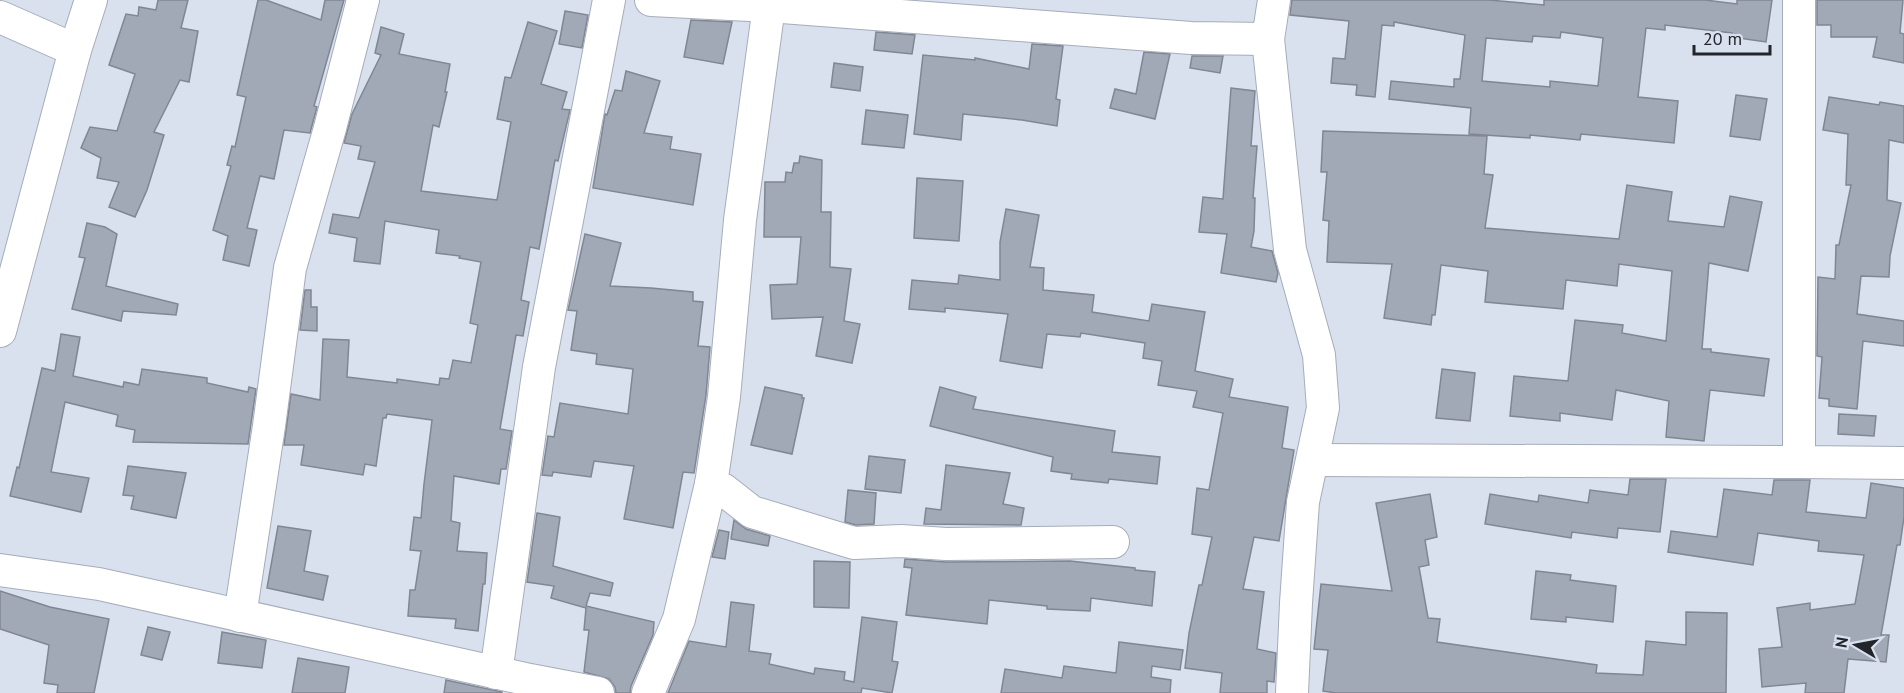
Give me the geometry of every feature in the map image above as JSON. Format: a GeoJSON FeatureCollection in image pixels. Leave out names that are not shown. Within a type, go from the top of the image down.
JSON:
{"type":"FeatureCollection","features":[{"type":"Feature","properties":{"kind":"street"},"geometry":{"type":"LineString","coordinates":[[3,312],[75,50],[91,0]]}},
{"type":"Feature","properties":{"kind":"street"},"geometry":{"type":"LineString","coordinates":[[240,616],[290,268],[330,128],[363,0]]}},
{"type":"Feature","properties":{"kind":"street"},"geometry":{"type":"LineString","coordinates":[[496,673],[539,367],[609,0]]}},
{"type":"Feature","properties":{"kind":"street"},"geometry":{"type":"LineString","coordinates":[[651,0],[769,6],[1191,38],[1268,39]]}},
{"type":"Feature","properties":{"kind":"street"},"geometry":{"type":"LineString","coordinates":[[1274,0],[1268,39],[1290,250],[1319,356],[1323,408],[1304,502],[1292,693]]}},
{"type":"Feature","properties":{"kind":"street"},"geometry":{"type":"LineString","coordinates":[[1799,0],[1799,462]]}},
{"type":"Feature","properties":{"kind":"street"},"geometry":{"type":"LineString","coordinates":[[648,693],[679,619],[711,484],[724,397],[740,220],[769,6]]}},
{"type":"Feature","properties":{"kind":"street"},"geometry":{"type":"LineString","coordinates":[[0,18],[75,50]]}},
{"type":"Feature","properties":{"kind":"street"},"geometry":{"type":"LineString","coordinates":[[1313,460],[1904,463]]}},
{"type":"Feature","properties":{"kind":"street"},"geometry":{"type":"LineString","coordinates":[[711,484],[724,490],[752,512],[854,543],[901,541],[946,544],[1113,542]]}},
{"type":"Feature","properties":{"kind":"street"},"geometry":{"type":"LineString","coordinates":[[0,570],[99,584],[496,673],[598,693]]}},
{"type":"Feature","properties":{"kind":"building"},"geometry":{"type":"Polygon","coordinates":[[[158,0],[188,0],[181,28],[198,31],[189,82],[180,80],[154,132],[164,135],[147,190],[135,217],[109,207],[119,182],[97,178],[101,158],[81,148],[90,127],[117,131],[135,74],[109,65],[126,14],[138,16],[139,7],[156,10],[158,0]]]}},
{"type":"Feature","properties":{"kind":"building"},"geometry":{"type":"Polygon","coordinates":[[[258,0],[266,0],[321,20],[325,0],[344,0],[314,106],[317,107],[310,133],[284,130],[274,179],[260,176],[247,228],[257,230],[249,266],[223,260],[228,236],[213,230],[231,166],[227,165],[232,146],[235,147],[246,97],[237,95],[258,0]]]}},
{"type":"Feature","properties":{"kind":"building"},"geometry":{"type":"Polygon","coordinates":[[[1292,0],[1489,0],[1544,5],[1544,0],[1705,0],[1737,4],[1737,0],[1772,0],[1766,42],[1732,37],[1732,33],[1665,25],[1665,30],[1646,28],[1638,97],[1678,101],[1674,143],[1581,134],[1580,140],[1530,135],[1530,138],[1469,134],[1471,108],[1389,99],[1391,81],[1454,87],[1454,79],[1460,79],[1465,35],[1394,22],[1394,26],[1382,25],[1375,97],[1356,95],[1357,85],[1331,83],[1333,58],[1345,59],[1349,21],[1290,15],[1292,0]],[[1561,32],[1560,38],[1533,36],[1532,42],[1486,38],[1482,81],[1550,87],[1550,81],[1598,86],[1603,38],[1561,32]]]}},
{"type":"Feature","properties":{"kind":"building"},"geometry":{"type":"Polygon","coordinates":[[[1817,0],[1903,0],[1900,33],[1904,34],[1904,63],[1873,57],[1877,37],[1831,37],[1831,25],[1817,25],[1817,0]]]}},
{"type":"Feature","properties":{"kind":"building"},"geometry":{"type":"Polygon","coordinates":[[[565,11],[588,15],[582,48],[559,44],[565,11]]]}},
{"type":"Feature","properties":{"kind":"building"},"geometry":{"type":"Polygon","coordinates":[[[691,20],[732,22],[723,64],[684,57],[691,20]]]}},
{"type":"Feature","properties":{"kind":"building"},"geometry":{"type":"Polygon","coordinates":[[[528,22],[557,31],[541,84],[567,92],[562,109],[570,110],[558,161],[555,160],[539,249],[530,247],[521,300],[529,302],[523,336],[516,335],[500,429],[512,431],[506,469],[501,469],[499,484],[454,476],[451,521],[460,523],[457,551],[487,553],[478,631],[455,628],[456,619],[408,616],[410,590],[415,590],[421,551],[410,550],[414,517],[421,518],[432,420],[387,414],[386,418],[383,418],[376,466],[365,464],[363,475],[301,465],[304,445],[284,445],[291,394],[320,400],[323,339],[349,340],[347,377],[397,383],[397,379],[439,385],[440,378],[449,379],[453,360],[471,363],[478,325],[470,323],[481,262],[436,253],[439,230],[385,221],[380,264],[354,261],[357,238],[329,233],[333,214],[359,218],[375,162],[358,159],[361,146],[344,143],[352,114],[381,55],[375,53],[381,27],[404,34],[399,54],[450,64],[445,92],[447,92],[439,127],[433,125],[421,191],[497,200],[511,122],[497,119],[505,77],[511,78],[528,22]]]}},
{"type":"Feature","properties":{"kind":"building"},"geometry":{"type":"Polygon","coordinates":[[[876,32],[915,35],[912,54],[874,50],[876,32]]]}},
{"type":"Feature","properties":{"kind":"building"},"geometry":{"type":"Polygon","coordinates":[[[1032,44],[1063,46],[1056,99],[1060,100],[1057,126],[963,114],[961,140],[914,134],[923,55],[975,60],[975,58],[1029,69],[1032,44]]]}},
{"type":"Feature","properties":{"kind":"building"},"geometry":{"type":"Polygon","coordinates":[[[1144,52],[1170,54],[1155,119],[1110,108],[1115,89],[1136,94],[1144,52]]]}},
{"type":"Feature","properties":{"kind":"building"},"geometry":{"type":"Polygon","coordinates":[[[1192,56],[1223,56],[1220,73],[1190,68],[1192,56]]]}},
{"type":"Feature","properties":{"kind":"building"},"geometry":{"type":"Polygon","coordinates":[[[834,63],[863,67],[860,91],[831,87],[834,63]]]}},
{"type":"Feature","properties":{"kind":"building"},"geometry":{"type":"Polygon","coordinates":[[[626,71],[660,81],[644,133],[672,137],[670,149],[701,154],[693,205],[593,188],[605,114],[607,115],[615,90],[622,91],[626,71]]]}},
{"type":"Feature","properties":{"kind":"building"},"geometry":{"type":"Polygon","coordinates":[[[1231,88],[1255,91],[1251,146],[1257,146],[1253,198],[1255,198],[1254,231],[1251,247],[1272,251],[1278,273],[1276,282],[1221,273],[1227,234],[1199,232],[1203,197],[1223,199],[1231,88]]]}},
{"type":"Feature","properties":{"kind":"building"},"geometry":{"type":"Polygon","coordinates":[[[1736,95],[1767,99],[1760,140],[1730,136],[1736,95]]]}},
{"type":"Feature","properties":{"kind":"building"},"geometry":{"type":"Polygon","coordinates":[[[1829,97],[1879,105],[1880,102],[1904,106],[1904,143],[1889,140],[1887,200],[1901,203],[1890,256],[1889,277],[1861,276],[1857,314],[1904,321],[1904,346],[1863,341],[1857,409],[1829,406],[1829,399],[1819,398],[1822,357],[1817,356],[1818,277],[1835,279],[1836,245],[1839,245],[1851,185],[1846,185],[1848,134],[1823,130],[1829,97]]]}},
{"type":"Feature","properties":{"kind":"building"},"geometry":{"type":"Polygon","coordinates":[[[866,110],[908,115],[904,148],[862,144],[866,110]]]}},
{"type":"Feature","properties":{"kind":"building"},"geometry":{"type":"Polygon","coordinates":[[[1323,131],[1487,136],[1484,174],[1493,175],[1485,228],[1619,239],[1627,185],[1672,192],[1668,221],[1724,227],[1730,196],[1762,202],[1748,271],[1709,263],[1702,349],[1769,359],[1764,396],[1710,390],[1704,441],[1666,437],[1669,401],[1616,390],[1612,420],[1560,413],[1560,421],[1510,416],[1514,376],[1568,381],[1575,320],[1623,325],[1622,333],[1666,341],[1672,271],[1619,264],[1617,286],[1566,280],[1563,309],[1485,302],[1488,271],[1441,265],[1435,315],[1432,315],[1431,325],[1384,318],[1392,264],[1327,262],[1329,221],[1323,220],[1327,172],[1321,172],[1323,131]]]}},
{"type":"Feature","properties":{"kind":"building"},"geometry":{"type":"Polygon","coordinates":[[[800,156],[822,160],[821,212],[831,212],[830,267],[851,269],[844,321],[860,324],[852,363],[816,356],[823,317],[772,319],[770,285],[797,284],[801,237],[764,237],[765,182],[785,182],[786,172],[792,173],[794,163],[799,163],[800,156]]]}},
{"type":"Feature","properties":{"kind":"building"},"geometry":{"type":"Polygon","coordinates":[[[917,178],[963,181],[959,241],[914,238],[917,178]]]}},
{"type":"Feature","properties":{"kind":"building"},"geometry":{"type":"Polygon","coordinates":[[[1006,209],[1039,215],[1030,267],[1044,268],[1043,290],[1094,295],[1092,312],[1149,321],[1152,304],[1205,312],[1195,371],[1233,379],[1229,397],[1288,407],[1282,448],[1294,450],[1279,541],[1254,537],[1243,589],[1264,592],[1257,649],[1276,653],[1274,682],[1267,681],[1267,693],[1220,693],[1222,673],[1185,668],[1189,633],[1212,537],[1192,534],[1197,488],[1209,490],[1223,413],[1193,407],[1197,391],[1158,385],[1162,361],[1143,358],[1145,343],[1081,333],[1080,337],[1047,334],[1042,368],[1000,361],[1008,314],[945,308],[945,312],[909,309],[912,280],[958,284],[959,275],[1000,280],[1000,242],[1006,209]]]}},
{"type":"Feature","properties":{"kind":"building"},"geometry":{"type":"Polygon","coordinates":[[[87,223],[105,227],[117,234],[106,286],[178,304],[176,315],[123,311],[121,321],[72,309],[85,258],[79,257],[87,223]]]}},
{"type":"Feature","properties":{"kind":"building"},"geometry":{"type":"Polygon","coordinates":[[[585,234],[621,243],[610,286],[693,292],[693,301],[703,302],[698,346],[710,347],[706,395],[694,473],[683,472],[673,528],[624,519],[634,466],[594,461],[591,477],[553,472],[552,476],[542,475],[548,436],[554,437],[560,403],[628,414],[633,369],[596,364],[597,354],[571,350],[577,311],[568,310],[585,234]]]}},
{"type":"Feature","properties":{"kind":"building"},"geometry":{"type":"Polygon","coordinates":[[[305,290],[311,290],[311,307],[317,307],[317,331],[300,330],[305,290]]]}},
{"type":"Feature","properties":{"kind":"building"},"geometry":{"type":"Polygon","coordinates":[[[61,334],[80,337],[73,376],[123,387],[124,382],[139,385],[142,369],[207,378],[207,383],[248,392],[249,387],[256,389],[248,444],[133,442],[135,430],[116,426],[118,415],[65,402],[51,472],[89,478],[81,512],[10,496],[17,467],[19,468],[42,368],[55,371],[61,334]]]}},
{"type":"Feature","properties":{"kind":"building"},"geometry":{"type":"Polygon","coordinates":[[[1442,369],[1475,373],[1470,421],[1436,418],[1442,369]]]}},
{"type":"Feature","properties":{"kind":"building"},"geometry":{"type":"Polygon","coordinates":[[[765,387],[802,395],[804,398],[792,454],[751,445],[765,387]]]}},
{"type":"Feature","properties":{"kind":"building"},"geometry":{"type":"Polygon","coordinates":[[[940,387],[976,397],[973,409],[1115,431],[1112,452],[1160,457],[1157,484],[1109,479],[1108,483],[1071,479],[1072,474],[1051,471],[1053,457],[930,426],[940,387]]]}},
{"type":"Feature","properties":{"kind":"building"},"geometry":{"type":"Polygon","coordinates":[[[1839,414],[1876,416],[1874,436],[1838,434],[1839,414]]]}},
{"type":"Feature","properties":{"kind":"building"},"geometry":{"type":"Polygon","coordinates":[[[869,456],[905,460],[901,493],[865,489],[869,456]]]}},
{"type":"Feature","properties":{"kind":"building"},"geometry":{"type":"Polygon","coordinates":[[[946,465],[1010,473],[1003,504],[1024,508],[1021,525],[924,524],[926,508],[941,510],[946,465]]]}},
{"type":"Feature","properties":{"kind":"building"},"geometry":{"type":"Polygon","coordinates":[[[128,466],[186,473],[176,518],[131,509],[134,496],[123,495],[128,466]]]}},
{"type":"Feature","properties":{"kind":"building"},"geometry":{"type":"Polygon","coordinates":[[[1630,479],[1666,479],[1660,532],[1618,528],[1617,538],[1572,532],[1571,538],[1485,524],[1490,494],[1538,502],[1539,495],[1588,503],[1590,490],[1628,495],[1630,479]]]}},
{"type":"Feature","properties":{"kind":"building"},"geometry":{"type":"Polygon","coordinates":[[[1774,480],[1810,480],[1806,512],[1866,518],[1871,483],[1904,488],[1904,517],[1900,545],[1897,545],[1881,635],[1889,635],[1886,662],[1848,659],[1844,693],[1805,693],[1806,683],[1762,687],[1759,649],[1782,647],[1777,608],[1810,603],[1810,610],[1855,604],[1864,555],[1818,551],[1819,541],[1758,533],[1753,565],[1668,552],[1671,531],[1717,537],[1724,489],[1772,495],[1774,480]]]}},
{"type":"Feature","properties":{"kind":"building"},"geometry":{"type":"Polygon","coordinates":[[[848,490],[876,493],[874,524],[856,525],[845,522],[848,490]]]}},
{"type":"Feature","properties":{"kind":"building"},"geometry":{"type":"Polygon","coordinates":[[[1430,494],[1437,537],[1425,540],[1429,565],[1419,567],[1428,618],[1440,619],[1437,642],[1597,665],[1596,673],[1643,675],[1646,641],[1686,645],[1686,612],[1727,613],[1726,693],[1336,693],[1323,691],[1328,650],[1314,649],[1321,584],[1392,591],[1376,503],[1430,494]]]}},
{"type":"Feature","properties":{"kind":"building"},"geometry":{"type":"Polygon","coordinates":[[[537,513],[560,517],[553,566],[613,583],[610,596],[590,593],[586,606],[654,622],[653,635],[630,693],[616,693],[609,679],[584,672],[589,630],[584,630],[586,608],[551,598],[554,586],[527,582],[537,513]]]}},
{"type":"Feature","properties":{"kind":"building"},"geometry":{"type":"Polygon","coordinates":[[[734,520],[746,529],[770,536],[768,546],[731,539],[734,520]]]}},
{"type":"Feature","properties":{"kind":"building"},"geometry":{"type":"Polygon","coordinates":[[[278,526],[311,531],[304,571],[328,576],[323,600],[267,588],[278,526]]]}},
{"type":"Feature","properties":{"kind":"building"},"geometry":{"type":"Polygon","coordinates":[[[719,530],[729,532],[725,559],[712,557],[719,530]]]}},
{"type":"Feature","properties":{"kind":"building"},"geometry":{"type":"Polygon","coordinates":[[[905,559],[946,562],[1070,561],[1135,568],[1135,570],[1155,572],[1152,606],[1091,598],[1090,611],[1047,609],[1047,606],[989,600],[987,624],[906,615],[912,568],[904,567],[905,559]]]}},
{"type":"Feature","properties":{"kind":"building"},"geometry":{"type":"Polygon","coordinates":[[[814,561],[850,562],[849,608],[814,607],[814,561]]]}},
{"type":"Feature","properties":{"kind":"building"},"geometry":{"type":"Polygon","coordinates":[[[1536,571],[1571,575],[1570,580],[1616,586],[1613,622],[1566,617],[1566,622],[1531,619],[1536,571]]]}},
{"type":"Feature","properties":{"kind":"building"},"geometry":{"type":"Polygon","coordinates":[[[0,591],[50,607],[109,619],[94,693],[57,693],[58,685],[44,683],[49,645],[0,629],[0,591]]]}},
{"type":"Feature","properties":{"kind":"building"},"geometry":{"type":"Polygon","coordinates":[[[731,602],[754,605],[749,651],[771,654],[769,664],[814,674],[815,668],[845,672],[844,680],[854,682],[862,617],[897,622],[892,661],[898,662],[892,693],[862,688],[861,693],[668,693],[689,641],[726,647],[731,602]]]}},
{"type":"Feature","properties":{"kind":"building"},"geometry":{"type":"Polygon","coordinates":[[[148,627],[170,632],[162,660],[141,655],[148,627]]]}},
{"type":"Feature","properties":{"kind":"building"},"geometry":{"type":"Polygon","coordinates":[[[222,632],[266,640],[262,668],[218,663],[222,632]]]}},
{"type":"Feature","properties":{"kind":"building"},"geometry":{"type":"Polygon","coordinates":[[[1119,642],[1183,650],[1180,670],[1152,666],[1151,677],[1171,680],[1170,693],[1001,693],[1005,669],[1062,678],[1064,666],[1116,673],[1119,642]]]}},
{"type":"Feature","properties":{"kind":"building"},"geometry":{"type":"Polygon","coordinates":[[[298,658],[349,667],[345,693],[292,693],[298,658]]]}},
{"type":"Feature","properties":{"kind":"building"},"geometry":{"type":"Polygon","coordinates":[[[446,680],[502,692],[502,693],[444,693],[446,680]]]}}]}
